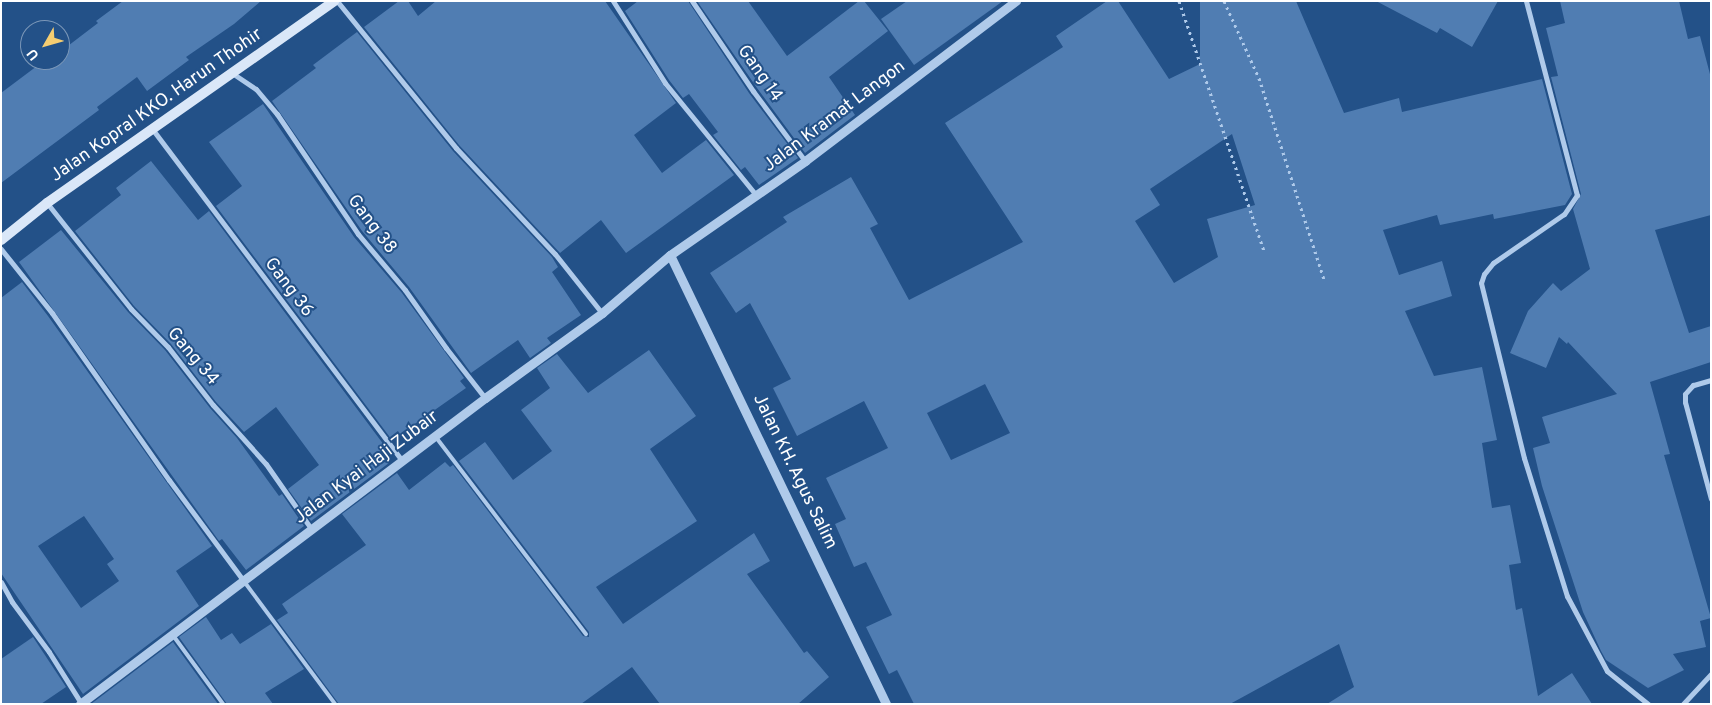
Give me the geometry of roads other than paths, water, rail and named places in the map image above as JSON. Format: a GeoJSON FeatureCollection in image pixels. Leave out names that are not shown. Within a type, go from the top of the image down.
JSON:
{"type":"FeatureCollection","features":[{"type":"Feature","properties":{"kind":"main road","name":"Jalan Kopral KKO. Harun Thohir"},"geometry":{"type":"LineString","coordinates":[[1,240],[47,203],[335,1]]}},
{"type":"Feature","properties":{"kind":"street"},"geometry":{"type":"LineString","coordinates":[[335,1],[456,148],[555,254],[602,313]]}},
{"type":"Feature","properties":{"kind":"street"},"geometry":{"type":"LineString","coordinates":[[613,1],[665,84],[756,195]]}},
{"type":"Feature","properties":{"kind":"street","name":"Gang 14"},"geometry":{"type":"LineString","coordinates":[[692,1],[753,91],[805,161]]}},
{"type":"Feature","properties":{"kind":"street","name":"Jalan Kramat Langon"},"geometry":{"type":"LineString","coordinates":[[670,255],[805,161],[1016,1]]}},
{"type":"Feature","properties":{"kind":"street"},"geometry":{"type":"LineString","coordinates":[[1526,1],[1577,195],[1564,214],[1493,263],[1484,274],[1482,283],[1524,458],[1567,596],[1607,671],[1648,704]]}},
{"type":"Feature","properties":{"kind":"street","name":"Gang 38"},"geometry":{"type":"LineString","coordinates":[[232,73],[256,88],[277,114],[358,234],[405,290],[446,348],[485,398]]}},
{"type":"Feature","properties":{"kind":"street","name":"Gang 36"},"geometry":{"type":"LineString","coordinates":[[153,130],[402,462]]}},
{"type":"Feature","properties":{"kind":"street","name":"Gang 34"},"geometry":{"type":"LineString","coordinates":[[47,203],[131,309],[168,347],[213,405],[266,464],[312,531]]}},
{"type":"Feature","properties":{"kind":"street"},"geometry":{"type":"LineString","coordinates":[[1,249],[52,313],[169,480],[243,580]]}},
{"type":"Feature","properties":{"kind":"street","name":"Jalan Kyai Haji Zubair"},"geometry":{"type":"LineString","coordinates":[[81,704],[243,580],[312,531],[485,398],[602,313],[670,255]]}},
{"type":"Feature","properties":{"kind":"street","name":"Jalan KH. Agus Salim"},"geometry":{"type":"LineString","coordinates":[[670,255],[886,704]]}},
{"type":"Feature","properties":{"kind":"street"},"geometry":{"type":"LineString","coordinates":[[1711,380],[1693,385],[1685,394],[1684,402],[1711,499]]}},
{"type":"Feature","properties":{"kind":"street"},"geometry":{"type":"LineString","coordinates":[[1,582],[12,602],[49,652],[81,704]]}},
{"type":"Feature","properties":{"kind":"street"},"geometry":{"type":"LineString","coordinates":[[1683,704],[1711,674]]}},
{"type":"Feature","properties":{"kind":"lane"},"geometry":{"type":"LineString","coordinates":[[435,436],[586,634]]}},
{"type":"Feature","properties":{"kind":"lane"},"geometry":{"type":"LineString","coordinates":[[243,580],[335,704]]}},
{"type":"Feature","properties":{"kind":"lane"},"geometry":{"type":"LineString","coordinates":[[172,634],[223,704]]}}]}
